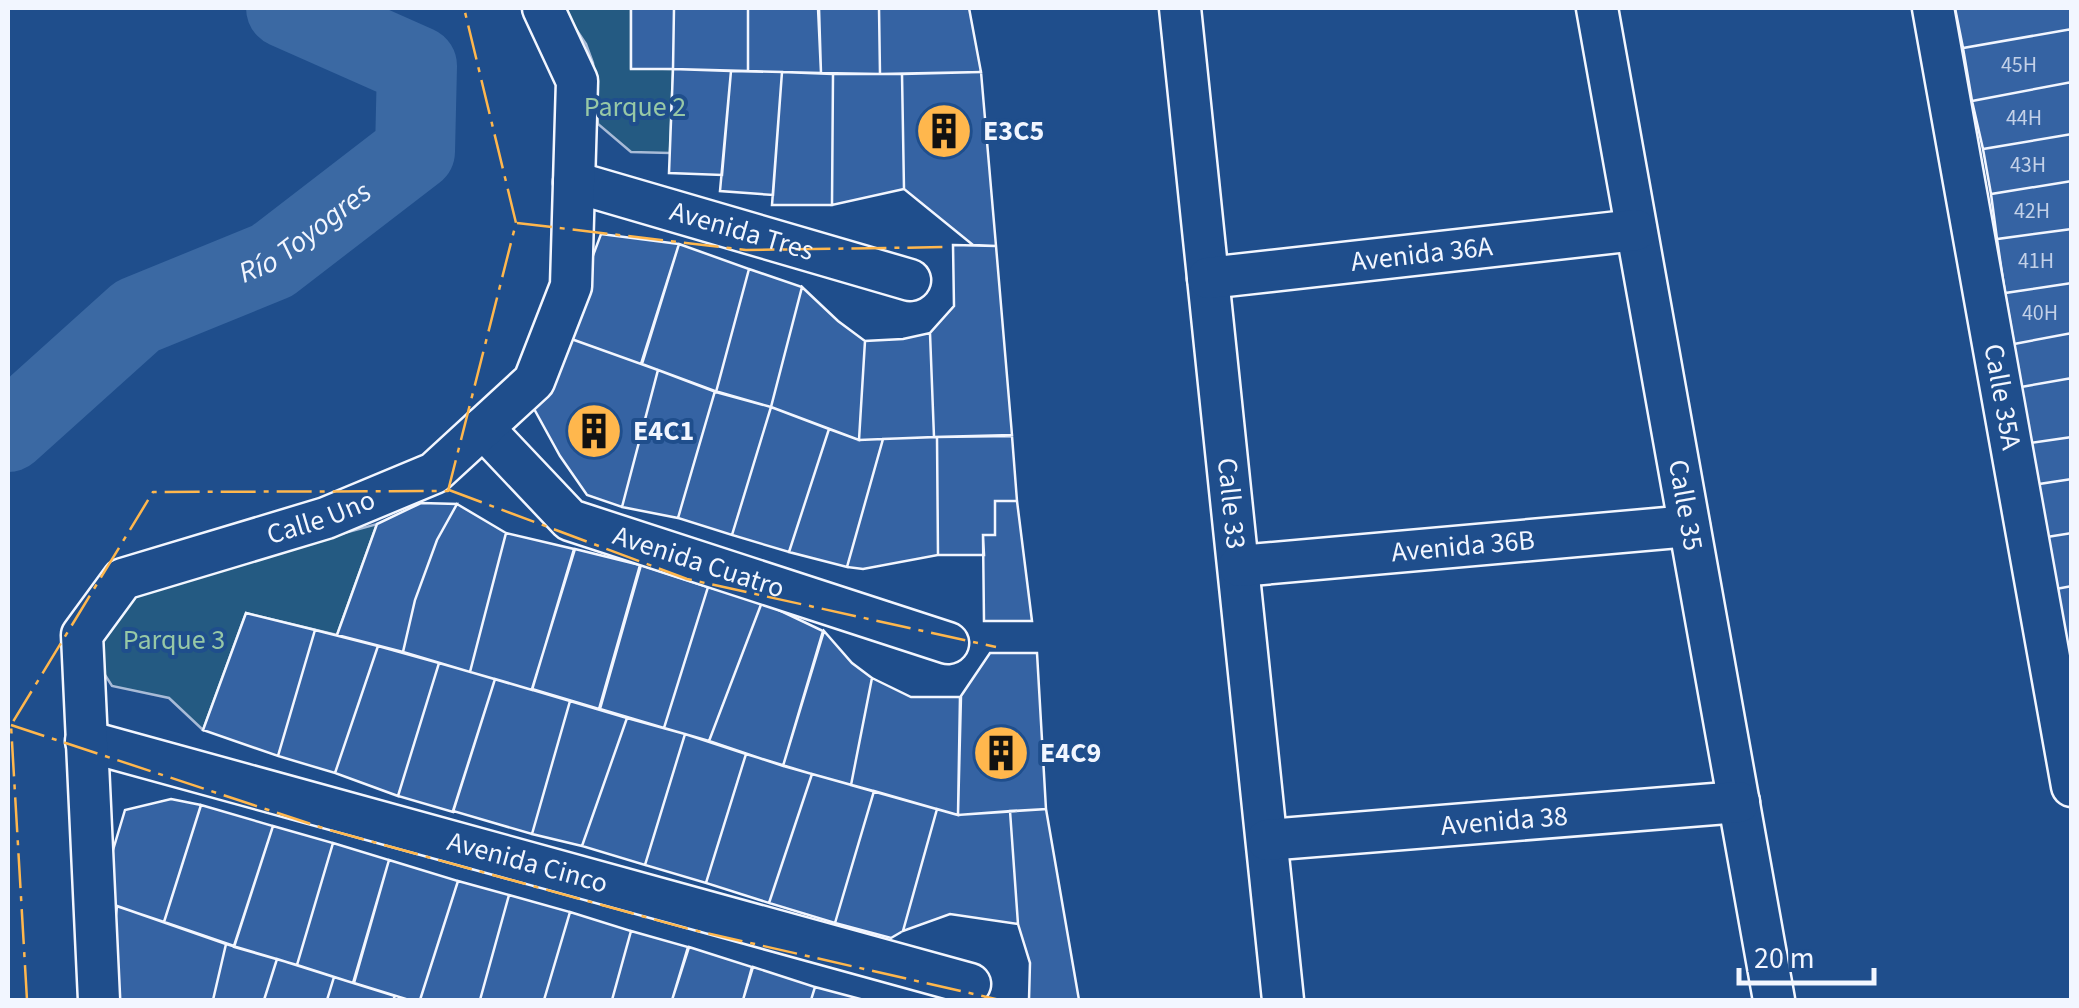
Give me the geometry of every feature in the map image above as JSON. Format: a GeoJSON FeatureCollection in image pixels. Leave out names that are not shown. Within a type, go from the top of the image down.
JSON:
{"type":"FeatureCollection","features":[{"type":"Feature","properties":{"kind":"street","name":"Calle Uno"},"geometry":{"type":"LineString","coordinates":[[99,1000],[82,635],[123,578],[326,518],[434,473],[534,381],[571,286],[577,81],[543,8]]}},
{"type":"Feature","properties":{"kind":"street","name":"Calle 33"},"geometry":{"type":"LineString","coordinates":[[1180,8],[1283,1000]]}},
{"type":"Feature","properties":{"kind":"street","name":"Calle 35"},"geometry":{"type":"LineString","coordinates":[[1596,8],[1774,1000]]}},
{"type":"Feature","properties":{"kind":"street","name":"Calle 35A"},"geometry":{"type":"LineString","coordinates":[[1933,8],[2072,786]]}},
{"type":"Feature","properties":{"kind":"street","name":"Avenida Tres"},"geometry":{"type":"LineString","coordinates":[[574,182],[910,280]]}},
{"type":"Feature","properties":{"kind":"street","name":"Avenida 36A"},"geometry":{"type":"LineString","coordinates":[[1208,278],[1636,230]]}},
{"type":"Feature","properties":{"kind":"street","name":"Avenida Cuatro"},"geometry":{"type":"LineString","coordinates":[[483,428],[570,520],[948,643]]}},
{"type":"Feature","properties":{"kind":"street","name":"Avenida 36B"},"geometry":{"type":"LineString","coordinates":[[1239,566],[1689,526]]}},
{"type":"Feature","properties":{"kind":"street","name":"Avenida Cinco"},"geometry":{"type":"LineString","coordinates":[[86,742],[970,984]]}},
{"type":"Feature","properties":{"kind":"street","name":"Avenida 38"},"geometry":{"type":"LineString","coordinates":[[1267,840],[1738,802]]}},
{"type":"Feature","properties":{"kind":"green space","name":"Parque 2"},"geometry":{"type":"Polygon","coordinates":[[[562,8],[631,8],[631,68],[673,69],[670,153],[631,152],[598,124],[593,63],[586,44],[562,8]]]}},
{"type":"Feature","properties":{"kind":"green space","name":"Parque 3"},"geometry":{"type":"Polygon","coordinates":[[[377,524],[337,635],[246,613],[203,730],[169,698],[112,686],[84,642],[99,601],[377,524]]]}},
{"type":"Feature","properties":{"kind":"building"},"geometry":{"type":"Polygon","coordinates":[[[631,8],[674,8],[673,69],[631,69],[631,8]]]}},
{"type":"Feature","properties":{"kind":"building"},"geometry":{"type":"Polygon","coordinates":[[[674,8],[748,8],[748,71],[673,69],[674,8]]]}},
{"type":"Feature","properties":{"kind":"building"},"geometry":{"type":"Polygon","coordinates":[[[748,8],[818,8],[821,73],[748,71],[748,8]]]}},
{"type":"Feature","properties":{"kind":"building"},"geometry":{"type":"Polygon","coordinates":[[[819,8],[879,8],[880,74],[821,73],[819,8]]]}},
{"type":"Feature","properties":{"kind":"building"},"geometry":{"type":"Polygon","coordinates":[[[879,8],[969,8],[981,72],[880,74],[879,8]]]}},
{"type":"Feature","properties":{"kind":"building"},"geometry":{"type":"Polygon","coordinates":[[[1955,8],[2072,8],[2072,29],[1963,48],[1955,8]]]}},
{"type":"Feature","properties":{"kind":"building"},"geometry":{"type":"Polygon","coordinates":[[[2072,29],[2072,82],[1972,101],[1963,48],[2072,29]]]}},
{"type":"Feature","properties":{"kind":"building"},"geometry":{"type":"Polygon","coordinates":[[[673,69],[731,71],[722,175],[669,173],[673,69]]]}},
{"type":"Feature","properties":{"kind":"building"},"geometry":{"type":"Polygon","coordinates":[[[731,71],[782,72],[773,195],[720,191],[731,71]]]}},
{"type":"Feature","properties":{"kind":"building"},"geometry":{"type":"Polygon","coordinates":[[[782,72],[833,74],[832,205],[772,205],[782,72]]]}},
{"type":"Feature","properties":{"kind":"building","name":"E3C5"},"geometry":{"type":"Polygon","coordinates":[[[981,72],[996,246],[973,245],[904,189],[902,74],[981,72]]]}},
{"type":"Feature","properties":{"kind":"building"},"geometry":{"type":"Polygon","coordinates":[[[833,74],[902,74],[904,189],[832,205],[833,74]]]}},
{"type":"Feature","properties":{"kind":"building"},"geometry":{"type":"Polygon","coordinates":[[[2072,82],[2072,134],[1983,149],[1972,101],[2072,82]]]}},
{"type":"Feature","properties":{"kind":"building"},"geometry":{"type":"Polygon","coordinates":[[[2072,134],[2072,181],[1991,194],[1983,149],[2072,134]]]}},
{"type":"Feature","properties":{"kind":"building"},"geometry":{"type":"Polygon","coordinates":[[[2072,181],[2072,229],[1997,239],[1991,194],[2072,181]]]}},
{"type":"Feature","properties":{"kind":"building"},"geometry":{"type":"Polygon","coordinates":[[[2072,229],[2072,283],[2005,293],[1997,239],[2072,229]]]}},
{"type":"Feature","properties":{"kind":"building"},"geometry":{"type":"Polygon","coordinates":[[[601,234],[679,244],[641,364],[563,336],[601,234]]]}},
{"type":"Feature","properties":{"kind":"building"},"geometry":{"type":"Polygon","coordinates":[[[679,244],[749,269],[716,392],[642,364],[679,244]]]}},
{"type":"Feature","properties":{"kind":"building"},"geometry":{"type":"Polygon","coordinates":[[[953,245],[996,246],[1012,435],[934,437],[930,333],[954,306],[953,245]]]}},
{"type":"Feature","properties":{"kind":"building"},"geometry":{"type":"Polygon","coordinates":[[[749,269],[802,287],[771,407],[716,392],[749,269]]]}},
{"type":"Feature","properties":{"kind":"building"},"geometry":{"type":"Polygon","coordinates":[[[2072,283],[2072,333],[2014,344],[2005,293],[2072,283]]]}},
{"type":"Feature","properties":{"kind":"building"},"geometry":{"type":"Polygon","coordinates":[[[802,287],[865,341],[859,440],[771,407],[802,287]]]}},
{"type":"Feature","properties":{"kind":"building"},"geometry":{"type":"Polygon","coordinates":[[[930,333],[934,437],[859,440],[865,341],[930,333]]]}},
{"type":"Feature","properties":{"kind":"building"},"geometry":{"type":"Polygon","coordinates":[[[2072,333],[2072,378],[2021,387],[2014,344],[2072,333]]]}},
{"type":"Feature","properties":{"kind":"building","name":"E4C1"},"geometry":{"type":"Polygon","coordinates":[[[563,336],[658,370],[622,507],[587,495],[533,407],[563,336]]]}},
{"type":"Feature","properties":{"kind":"building"},"geometry":{"type":"Polygon","coordinates":[[[658,370],[715,391],[678,518],[622,507],[658,370]]]}},
{"type":"Feature","properties":{"kind":"building"},"geometry":{"type":"Polygon","coordinates":[[[2072,378],[2072,437],[2031,443],[2021,387],[2072,378]]]}},
{"type":"Feature","properties":{"kind":"building"},"geometry":{"type":"Polygon","coordinates":[[[715,391],[771,407],[732,535],[678,518],[715,391]]]}},
{"type":"Feature","properties":{"kind":"building"},"geometry":{"type":"Polygon","coordinates":[[[771,407],[829,429],[789,552],[732,535],[771,407]]]}},
{"type":"Feature","properties":{"kind":"building"},"geometry":{"type":"Polygon","coordinates":[[[829,429],[859,440],[883,439],[847,567],[789,552],[829,429]]]}},
{"type":"Feature","properties":{"kind":"building"},"geometry":{"type":"Polygon","coordinates":[[[1012,436],[1017,501],[995,501],[995,535],[983,535],[984,555],[938,555],[937,437],[1012,436]]]}},
{"type":"Feature","properties":{"kind":"building"},"geometry":{"type":"Polygon","coordinates":[[[937,437],[938,555],[863,569],[847,567],[883,439],[937,437]]]}},
{"type":"Feature","properties":{"kind":"building"},"geometry":{"type":"Polygon","coordinates":[[[2072,437],[2072,479],[2039,484],[2031,443],[2072,437]]]}},
{"type":"Feature","properties":{"kind":"building"},"geometry":{"type":"Polygon","coordinates":[[[2072,479],[2072,533],[2047,537],[2039,484],[2072,479]]]}},
{"type":"Feature","properties":{"kind":"building"},"geometry":{"type":"Polygon","coordinates":[[[995,501],[1017,501],[1032,621],[984,621],[983,535],[995,535],[995,501]]]}},
{"type":"Feature","properties":{"kind":"building"},"geometry":{"type":"Polygon","coordinates":[[[421,503],[457,504],[437,540],[415,600],[403,652],[337,635],[377,524],[421,503]]]}},
{"type":"Feature","properties":{"kind":"building"},"geometry":{"type":"Polygon","coordinates":[[[457,504],[506,533],[470,672],[403,652],[415,600],[437,540],[457,504]]]}},
{"type":"Feature","properties":{"kind":"building"},"geometry":{"type":"Polygon","coordinates":[[[506,533],[574,549],[532,690],[470,672],[506,533]]]}},
{"type":"Feature","properties":{"kind":"building"},"geometry":{"type":"Polygon","coordinates":[[[2072,533],[2072,586],[2056,589],[2047,537],[2072,533]]]}},
{"type":"Feature","properties":{"kind":"building"},"geometry":{"type":"Polygon","coordinates":[[[575,549],[640,565],[599,709],[532,689],[575,549]]]}},
{"type":"Feature","properties":{"kind":"building"},"geometry":{"type":"Polygon","coordinates":[[[641,565],[708,587],[664,728],[600,709],[641,565]]]}},
{"type":"Feature","properties":{"kind":"building"},"geometry":{"type":"Polygon","coordinates":[[[2072,586],[2072,641],[2065,643],[2056,589],[2072,586]]]}},
{"type":"Feature","properties":{"kind":"building"},"geometry":{"type":"Polygon","coordinates":[[[708,587],[762,602],[709,741],[664,728],[708,587]]]}},
{"type":"Feature","properties":{"kind":"building"},"geometry":{"type":"Polygon","coordinates":[[[762,602],[823,631],[783,766],[709,741],[762,602]]]}},
{"type":"Feature","properties":{"kind":"building"},"geometry":{"type":"Polygon","coordinates":[[[246,613],[315,630],[278,756],[203,730],[246,613]]]}},
{"type":"Feature","properties":{"kind":"building"},"geometry":{"type":"Polygon","coordinates":[[[315,630],[378,646],[335,773],[278,756],[315,630]]]}},
{"type":"Feature","properties":{"kind":"building"},"geometry":{"type":"Polygon","coordinates":[[[824,631],[852,663],[872,678],[851,785],[783,766],[824,631]]]}},
{"type":"Feature","properties":{"kind":"building"},"geometry":{"type":"Polygon","coordinates":[[[378,646],[439,663],[398,796],[335,773],[378,646]]]}},
{"type":"Feature","properties":{"kind":"building","name":"E4C9"},"geometry":{"type":"Polygon","coordinates":[[[990,653],[1037,653],[1046,809],[958,815],[961,696],[990,653]]]}},
{"type":"Feature","properties":{"kind":"building"},"geometry":{"type":"Polygon","coordinates":[[[439,663],[495,679],[453,812],[398,796],[439,663]]]}},
{"type":"Feature","properties":{"kind":"building"},"geometry":{"type":"Polygon","coordinates":[[[872,678],[911,697],[960,697],[958,815],[851,785],[872,678]]]}},
{"type":"Feature","properties":{"kind":"building"},"geometry":{"type":"Polygon","coordinates":[[[495,679],[570,701],[532,834],[453,811],[495,679]]]}},
{"type":"Feature","properties":{"kind":"building"},"geometry":{"type":"Polygon","coordinates":[[[570,701],[627,718],[582,846],[532,834],[570,701]]]}},
{"type":"Feature","properties":{"kind":"building"},"geometry":{"type":"Polygon","coordinates":[[[627,718],[685,734],[645,865],[582,846],[627,718]]]}},
{"type":"Feature","properties":{"kind":"building"},"geometry":{"type":"Polygon","coordinates":[[[685,734],[746,754],[706,883],[645,865],[685,734]]]}},
{"type":"Feature","properties":{"kind":"building"},"geometry":{"type":"Polygon","coordinates":[[[746,754],[812,774],[769,903],[706,883],[746,754]]]}},
{"type":"Feature","properties":{"kind":"building"},"geometry":{"type":"Polygon","coordinates":[[[812,774],[874,791],[835,923],[769,903],[812,774]]]}},
{"type":"Feature","properties":{"kind":"building"},"geometry":{"type":"Polygon","coordinates":[[[874,791],[937,809],[903,931],[891,938],[835,923],[874,791]]]}},
{"type":"Feature","properties":{"kind":"building"},"geometry":{"type":"Polygon","coordinates":[[[171,799],[201,805],[164,922],[98,900],[125,810],[171,799]]]}},
{"type":"Feature","properties":{"kind":"building"},"geometry":{"type":"Polygon","coordinates":[[[201,805],[273,826],[234,946],[164,922],[201,805]]]}},
{"type":"Feature","properties":{"kind":"building"},"geometry":{"type":"Polygon","coordinates":[[[937,809],[958,815],[1010,811],[1018,924],[950,914],[903,931],[937,809]]]}},
{"type":"Feature","properties":{"kind":"building"},"geometry":{"type":"Polygon","coordinates":[[[1046,809],[1079,1000],[1029,1000],[1030,963],[1018,924],[1010,811],[1046,809]]]}},
{"type":"Feature","properties":{"kind":"building"},"geometry":{"type":"Polygon","coordinates":[[[273,826],[333,843],[297,965],[234,947],[273,826]]]}},
{"type":"Feature","properties":{"kind":"building"},"geometry":{"type":"Polygon","coordinates":[[[333,843],[389,860],[353,983],[297,965],[333,843]]]}},
{"type":"Feature","properties":{"kind":"building"},"geometry":{"type":"Polygon","coordinates":[[[389,860],[458,881],[420,1000],[354,983],[389,860]]]}},
{"type":"Feature","properties":{"kind":"building"},"geometry":{"type":"Polygon","coordinates":[[[458,881],[509,895],[480,1000],[420,1000],[458,881]]]}},
{"type":"Feature","properties":{"kind":"building"},"geometry":{"type":"Polygon","coordinates":[[[509,895],[570,912],[544,1000],[480,1000],[509,895]]]}},
{"type":"Feature","properties":{"kind":"building"},"geometry":{"type":"Polygon","coordinates":[[[117,906],[226,944],[213,1000],[112,1000],[108,977],[117,906]]]}},
{"type":"Feature","properties":{"kind":"building"},"geometry":{"type":"Polygon","coordinates":[[[570,912],[631,931],[612,1000],[544,1000],[570,912]]]}},
{"type":"Feature","properties":{"kind":"building"},"geometry":{"type":"Polygon","coordinates":[[[631,931],[688,947],[672,1000],[612,1000],[631,931]]]}},
{"type":"Feature","properties":{"kind":"building"},"geometry":{"type":"Polygon","coordinates":[[[226,944],[277,959],[264,1000],[213,1000],[226,944]]]}},
{"type":"Feature","properties":{"kind":"building"},"geometry":{"type":"Polygon","coordinates":[[[689,947],[752,967],[743,1000],[672,1000],[689,947]]]}},
{"type":"Feature","properties":{"kind":"building"},"geometry":{"type":"Polygon","coordinates":[[[277,959],[334,977],[327,1000],[264,1000],[277,959]]]}},
{"type":"Feature","properties":{"kind":"building"},"geometry":{"type":"Polygon","coordinates":[[[753,967],[815,987],[811,1000],[743,1000],[753,967]]]}},
{"type":"Feature","properties":{"kind":"building"},"geometry":{"type":"Polygon","coordinates":[[[334,977],[395,996],[393,1000],[327,1000],[334,977]]]}},
{"type":"Feature","properties":{"kind":"building"},"geometry":{"type":"Polygon","coordinates":[[[815,987],[864,1000],[811,1000],[815,987]]]}},
{"type":"Feature","properties":{"kind":"waterway","name":"Río Toyogres"},"geometry":{"type":"LineString","coordinates":[[8,432],[137,316],[272,261],[415,151],[417,66],[286,8]]}},
{"type":"Feature","properties":{"kind":"power"},"geometry":{"type":"LineString","coordinates":[[27,1000],[11,725],[153,492],[448,491],[516,223],[464,8]]}},
{"type":"Feature","properties":{"kind":"power"},"geometry":{"type":"LineString","coordinates":[[517,223],[746,250],[950,247]]}},
{"type":"Feature","properties":{"kind":"power"},"geometry":{"type":"LineString","coordinates":[[449,490],[687,579],[996,647]]}},
{"type":"Feature","properties":{"kind":"power"},"geometry":{"type":"LineString","coordinates":[[11,725],[326,829],[689,929],[1000,1000]]}},
{"type":"Feature","properties":{"kind":"place","name":"E3C5"},"geometry":{"type":"Point","coordinates":[944,131]}},
{"type":"Feature","properties":{"kind":"place","name":"E4C1"},"geometry":{"type":"Point","coordinates":[594,431]}},
{"type":"Feature","properties":{"kind":"place","name":"E4C9"},"geometry":{"type":"Point","coordinates":[1001,753]}}]}
